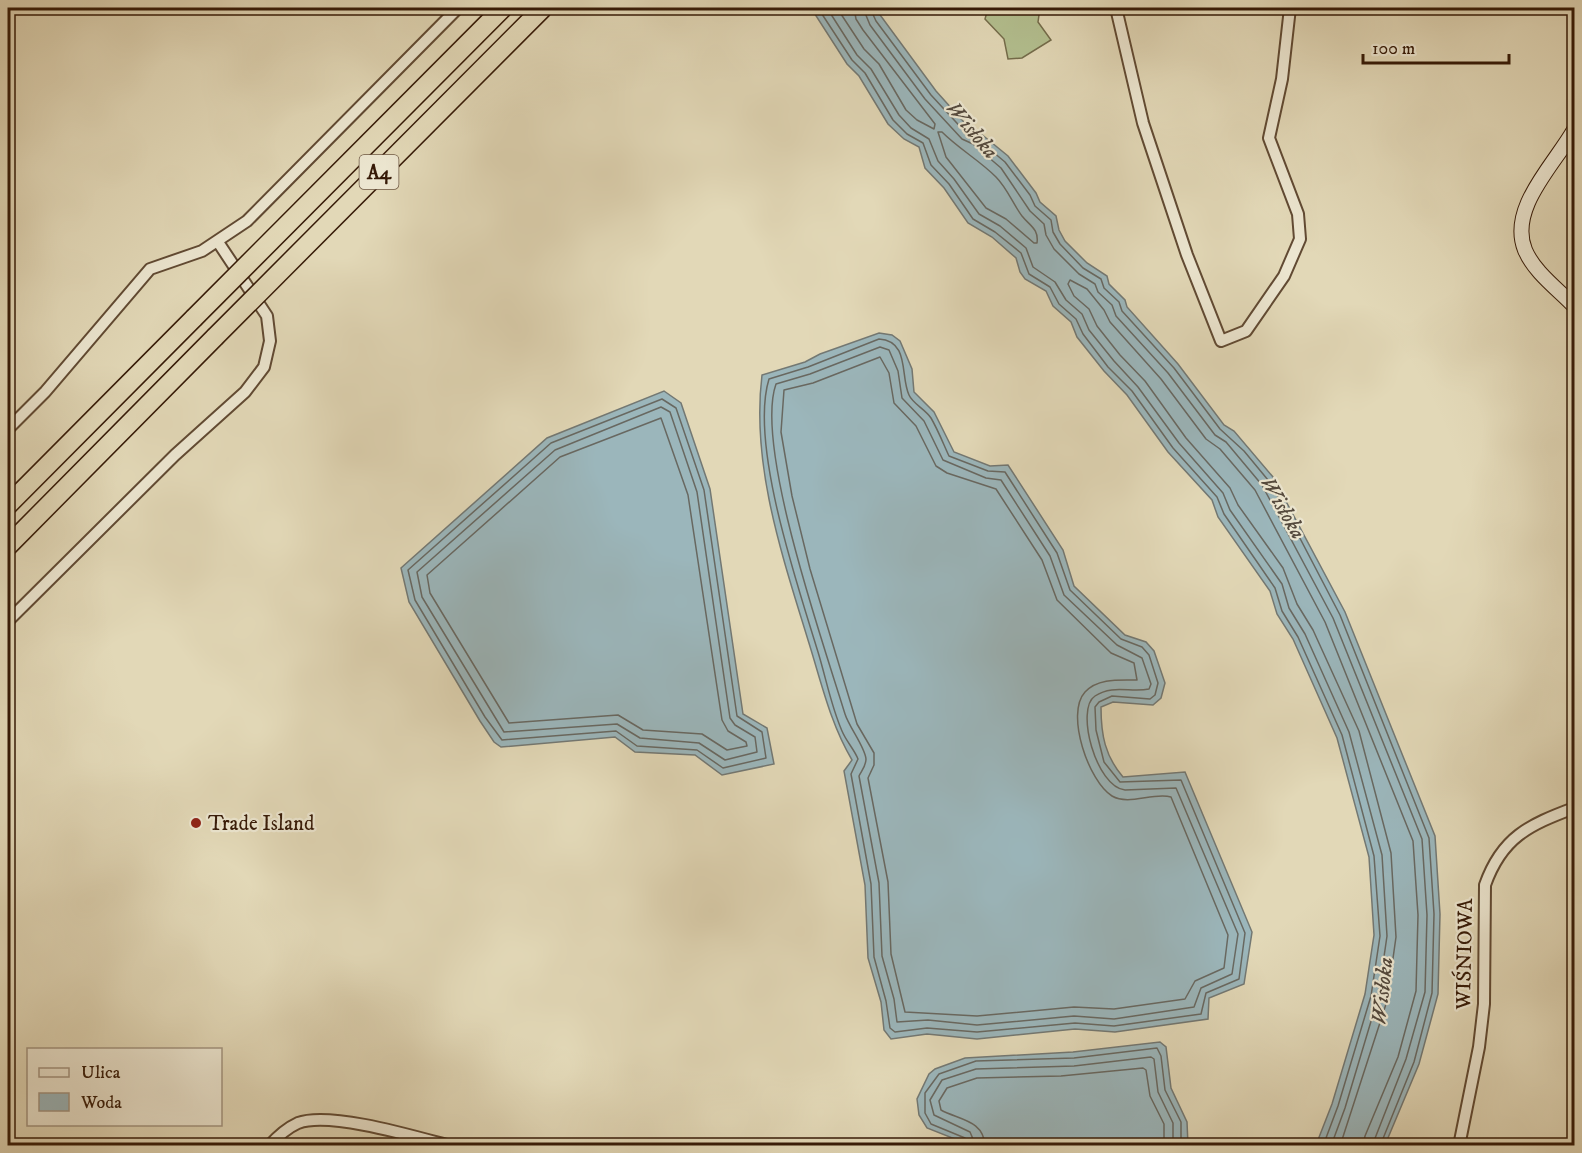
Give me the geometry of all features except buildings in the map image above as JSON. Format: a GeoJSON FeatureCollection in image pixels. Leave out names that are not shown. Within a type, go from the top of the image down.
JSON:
{"type":"FeatureCollection","features":[{"type":"Feature","properties":{"kind":"highway","name":"A4"},"geometry":{"type":"LineString","coordinates":[[8,505],[503,8]]}},
{"type":"Feature","properties":{"kind":"highway","name":"A4"},"geometry":{"type":"LineString","coordinates":[[8,546],[543,8]]}},
{"type":"Feature","properties":{"kind":"street"},"geometry":{"type":"LineString","coordinates":[[8,429],[45,392],[150,269],[192,255],[218,242],[247,221],[458,8]]}},
{"type":"Feature","properties":{"kind":"street"},"geometry":{"type":"LineString","coordinates":[[1116,8],[1143,123],[1187,255],[1221,341],[1246,331],[1284,276],[1300,239],[1298,214],[1269,138],[1282,79],[1290,8]]}},
{"type":"Feature","properties":{"kind":"street"},"geometry":{"type":"LineString","coordinates":[[1575,130],[1527,206],[1521,232],[1526,251],[1538,269],[1575,306]]}},
{"type":"Feature","properties":{"kind":"street"},"geometry":{"type":"LineString","coordinates":[[8,621],[175,455],[245,392],[264,367],[270,341],[267,316],[218,242]]}},
{"type":"Feature","properties":{"kind":"street","name":"WIŚNIOWA"},"geometry":{"type":"LineString","coordinates":[[1458,1146],[1479,1047],[1484,1004],[1485,885],[1491,870],[1510,841],[1546,819],[1575,808]]}},
{"type":"Feature","properties":{"kind":"street"},"geometry":{"type":"LineString","coordinates":[[268,1146],[297,1124],[315,1120],[386,1130],[450,1146]]}},
{"type":"Feature","properties":{"kind":"green space"},"geometry":{"type":"Polygon","coordinates":[[[988,8],[1040,8],[1038,22],[1051,40],[1022,58],[1008,59],[1004,39],[985,19],[988,8]]]}},
{"type":"Feature","properties":{"kind":"water","name":"Wisłoka"},"geometry":{"type":"Polygon","coordinates":[[[811,8],[875,8],[936,91],[971,130],[975,129],[1008,156],[1036,193],[1040,202],[1056,216],[1059,230],[1065,241],[1087,263],[1107,276],[1109,284],[1125,300],[1127,307],[1178,364],[1224,425],[1234,431],[1273,477],[1345,612],[1435,836],[1440,914],[1438,994],[1419,1064],[1385,1145],[1316,1145],[1332,1104],[1365,994],[1374,935],[1369,857],[1337,738],[1293,639],[1277,614],[1270,591],[1218,517],[1212,500],[1168,452],[1127,395],[1077,337],[1071,322],[1053,306],[1046,291],[1025,279],[1020,272],[1016,258],[992,237],[968,223],[944,188],[925,168],[919,147],[904,139],[888,124],[859,76],[847,64],[811,8]]]}},
{"type":"Feature","properties":{"kind":"water"},"geometry":{"type":"Polygon","coordinates":[[[879,333],[892,335],[900,341],[912,369],[914,392],[934,412],[954,452],[990,466],[1008,465],[1063,550],[1074,586],[1125,635],[1146,642],[1154,651],[1165,683],[1161,698],[1153,705],[1113,702],[1101,707],[1103,736],[1108,753],[1123,777],[1185,772],[1252,932],[1244,984],[1209,998],[1208,1019],[1115,1032],[1075,1029],[977,1039],[927,1034],[891,1039],[884,1030],[881,1002],[868,958],[865,885],[844,771],[852,760],[844,746],[827,702],[779,543],[765,476],[760,409],[762,375],[805,362],[820,354],[879,333]]]}},
{"type":"Feature","properties":{"kind":"water"},"geometry":{"type":"Polygon","coordinates":[[[664,391],[681,403],[710,489],[743,714],[767,728],[774,764],[722,775],[695,755],[635,752],[615,737],[501,747],[494,742],[480,721],[409,602],[401,568],[547,438],[664,391]]]}},
{"type":"Feature","properties":{"kind":"water"},"geometry":{"type":"Polygon","coordinates":[[[1160,1042],[1166,1047],[1171,1088],[1187,1122],[1188,1145],[970,1145],[927,1128],[919,1115],[917,1099],[929,1074],[935,1069],[965,1058],[1073,1052],[1160,1042]]]}},
{"type":"Feature","properties":{"kind":"place","name":"Trade Island"},"geometry":{"type":"Point","coordinates":[196,823]}}]}
